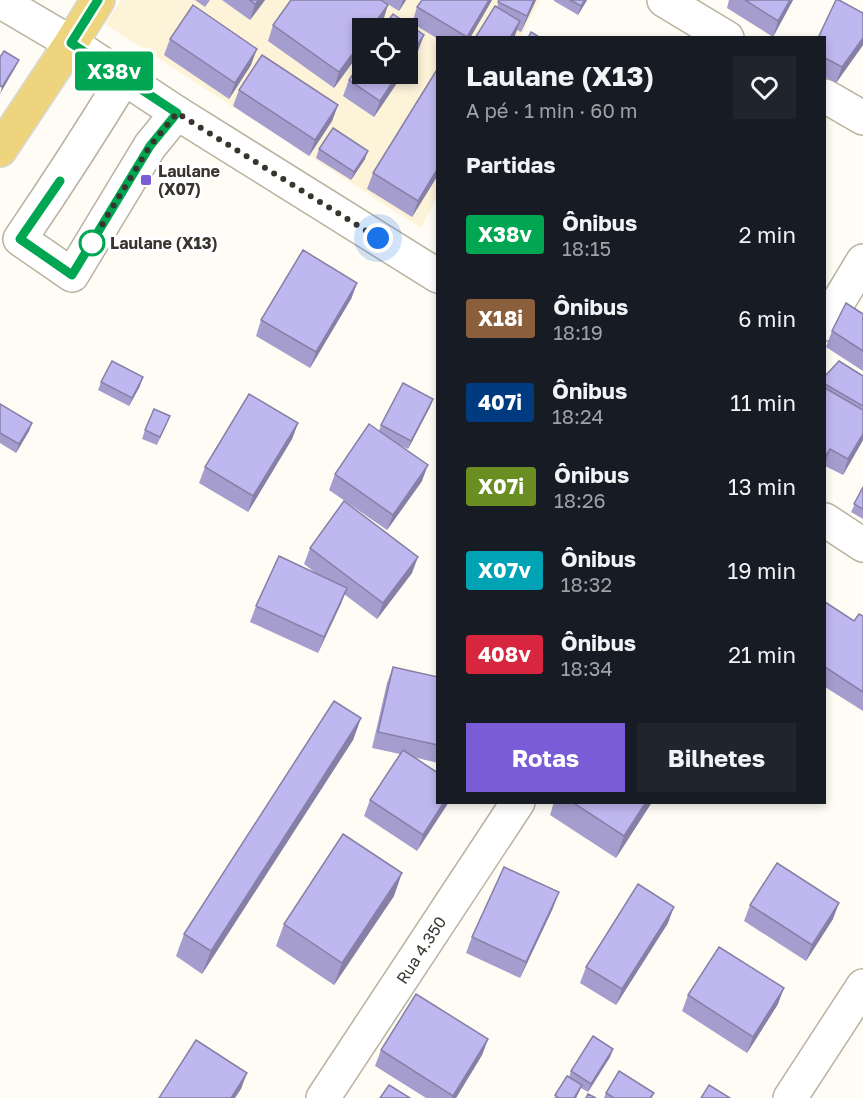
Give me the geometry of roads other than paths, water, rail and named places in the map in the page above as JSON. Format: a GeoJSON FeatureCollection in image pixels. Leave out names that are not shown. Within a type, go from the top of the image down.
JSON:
{"type":"FeatureCollection","features":[{"type":"Feature","properties":{"kind":"main road"},"geometry":{"type":"LineString","coordinates":[[0,150],[98,0]]}},
{"type":"Feature","properties":{"kind":"street"},"geometry":{"type":"LineString","coordinates":[[664,0],[724,36]]}},
{"type":"Feature","properties":{"kind":"street"},"geometry":{"type":"LineString","coordinates":[[0,1],[71,43],[177,113],[436,275]]}},
{"type":"Feature","properties":{"kind":"street"},"geometry":{"type":"LineString","coordinates":[[124,78],[60,181],[20,239],[72,275],[150,146],[177,113]]}},
{"type":"Feature","properties":{"kind":"street"},"geometry":{"type":"LineString","coordinates":[[826,97],[863,118]]}},
{"type":"Feature","properties":{"kind":"street"},"geometry":{"type":"LineString","coordinates":[[826,322],[863,261]]}},
{"type":"Feature","properties":{"kind":"street"},"geometry":{"type":"LineString","coordinates":[[826,521],[863,545]]}},
{"type":"Feature","properties":{"kind":"street","name":"Rua 4.350"},"geometry":{"type":"LineString","coordinates":[[323,1098],[517,804]]}},
{"type":"Feature","properties":{"kind":"street"},"geometry":{"type":"LineString","coordinates":[[790,1098],[863,986]]}},
{"type":"Feature","properties":{"kind":"place","name":"Laulane (X07)"},"geometry":{"type":"Point","coordinates":[146,180]}},
{"type":"Feature","properties":{"kind":"place","name":"Laulane (X13)"},"geometry":{"type":"Point","coordinates":[92,243]}}]}
